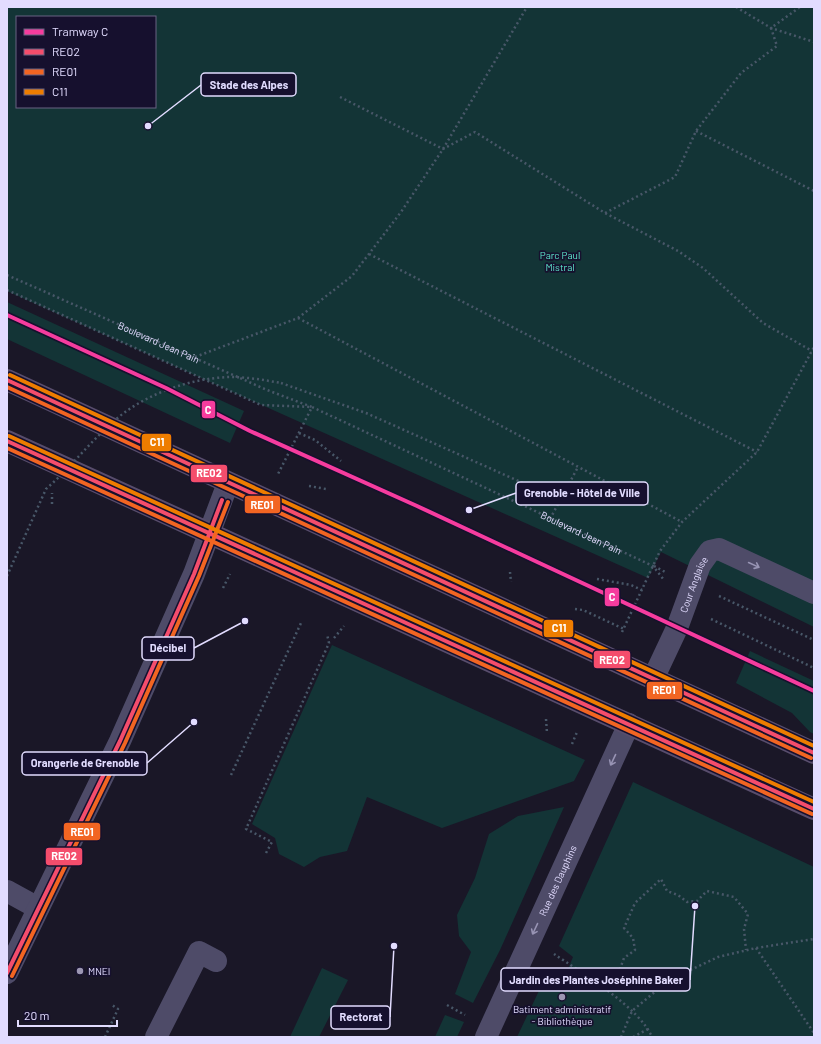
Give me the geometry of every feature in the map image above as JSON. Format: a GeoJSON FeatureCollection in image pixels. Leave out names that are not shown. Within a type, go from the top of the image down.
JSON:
{"type":"FeatureCollection","features":[{"type":"Feature","properties":{"kind":"main road"},"geometry":{"type":"LineString","coordinates":[[7,380],[228,483],[521,616],[814,753]]}},
{"type":"Feature","properties":{"kind":"main road"},"geometry":{"type":"LineString","coordinates":[[7,441],[814,809]]}},
{"type":"Feature","properties":{"kind":"street"},"geometry":{"type":"LineString","coordinates":[[7,972],[123,734],[176,616],[228,483]]}},
{"type":"Feature","properties":{"kind":"street","name":"Cour Anglaise"},"geometry":{"type":"LineString","coordinates":[[653,679],[677,628],[700,565],[710,551],[719,548],[814,594]]}},
{"type":"Feature","properties":{"kind":"street","name":"Rue des Dauphins"},"geometry":{"type":"LineString","coordinates":[[486,1037],[629,724]]}},
{"type":"Feature","properties":{"kind":"street"},"geometry":{"type":"LineString","coordinates":[[7,891],[38,908]]}},
{"type":"Feature","properties":{"kind":"street"},"geometry":{"type":"LineString","coordinates":[[156,1037],[199,952],[216,961]]}},
{"type":"Feature","properties":{"kind":"path"},"geometry":{"type":"LineString","coordinates":[[195,357],[298,318],[352,276],[401,212],[443,149],[527,7]]}},
{"type":"Feature","properties":{"kind":"path"},"geometry":{"type":"LineString","coordinates":[[736,7],[771,28],[814,42]]}},
{"type":"Feature","properties":{"kind":"path"},"geometry":{"type":"LineString","coordinates":[[771,28],[800,7]]}},
{"type":"Feature","properties":{"kind":"path"},"geometry":{"type":"LineString","coordinates":[[605,213],[675,178],[696,131],[741,73],[777,46],[771,28]]}},
{"type":"Feature","properties":{"kind":"path"},"geometry":{"type":"LineString","coordinates":[[340,97],[443,149]]}},
{"type":"Feature","properties":{"kind":"path"},"geometry":{"type":"LineString","coordinates":[[696,131],[814,190]]}},
{"type":"Feature","properties":{"kind":"path"},"geometry":{"type":"LineString","coordinates":[[443,149],[475,132],[605,213],[678,251],[703,268],[763,323],[812,351]]}},
{"type":"Feature","properties":{"kind":"path"},"geometry":{"type":"LineString","coordinates":[[369,254],[757,452]]}},
{"type":"Feature","properties":{"kind":"path","name":"Boulevard Jean Pain"},"geometry":{"type":"LineString","coordinates":[[7,275],[268,390],[312,407],[653,566],[685,607],[814,668]]}},
{"type":"Feature","properties":{"kind":"path","name":"Boulevard Jean Pain"},"geometry":{"type":"LineString","coordinates":[[7,290],[261,405],[312,407]]}},
{"type":"Feature","properties":{"kind":"path"},"geometry":{"type":"LineString","coordinates":[[298,318],[682,522]]}},
{"type":"Feature","properties":{"kind":"path"},"geometry":{"type":"LineString","coordinates":[[653,566],[660,552],[682,522],[757,452],[814,346]]}},
{"type":"Feature","properties":{"kind":"path"},"geometry":{"type":"LineString","coordinates":[[7,576],[46,489],[58,479],[113,421],[125,411],[174,387],[194,381],[229,377],[249,378],[281,383],[366,413],[561,500]]}},
{"type":"Feature","properties":{"kind":"path"},"geometry":{"type":"LineString","coordinates":[[299,433],[316,440],[341,461]]}},
{"type":"Feature","properties":{"kind":"path"},"geometry":{"type":"LineString","coordinates":[[550,519],[578,467]]}},
{"type":"Feature","properties":{"kind":"path"},"geometry":{"type":"LineString","coordinates":[[597,579],[631,584],[642,590]]}},
{"type":"Feature","properties":{"kind":"path"},"geometry":{"type":"LineString","coordinates":[[693,584],[814,640]]}},
{"type":"Feature","properties":{"kind":"path"},"geometry":{"type":"LineString","coordinates":[[231,775],[301,623]]}},
{"type":"Feature","properties":{"kind":"path"},"geometry":{"type":"LineString","coordinates":[[334,638],[346,624]]}},
{"type":"Feature","properties":{"kind":"path"},"geometry":{"type":"LineString","coordinates":[[266,853],[272,842],[246,829],[329,643],[327,634]]}},
{"type":"Feature","properties":{"kind":"path"},"geometry":{"type":"LineString","coordinates":[[603,988],[620,969],[624,958],[635,950],[633,938],[624,928],[635,903],[661,879],[666,891],[678,895],[687,902],[697,901],[707,891],[734,897],[748,914],[744,929],[746,950]]}},
{"type":"Feature","properties":{"kind":"path"},"geometry":{"type":"LineString","coordinates":[[621,1037],[632,1011],[669,980],[718,957],[756,948],[814,939]]}},
{"type":"Feature","properties":{"kind":"path"},"geometry":{"type":"LineString","coordinates":[[756,948],[814,1033]]}},
{"type":"Feature","properties":{"kind":"path"},"geometry":{"type":"LineString","coordinates":[[550,952],[603,988],[632,1011],[648,1028],[652,1037]]}},
{"type":"Feature","properties":{"kind":"path"},"geometry":{"type":"LineString","coordinates":[[105,1037],[118,1009],[112,1005]]}},
{"type":"Feature","properties":{"kind":"path"},"geometry":{"type":"LineString","coordinates":[[447,1005],[467,1016]]}},
{"type":"Feature","properties":{"kind":"path"},"geometry":{"type":"LineString","coordinates":[[633,1037],[648,1028]]}},
{"type":"Feature","properties":{"kind":"green space","name":"Parc Paul Mistral"},"geometry":{"type":"Polygon","coordinates":[[[7,7],[814,7],[814,627],[661,552],[648,578],[7,291],[7,7]]]}},
{"type":"Feature","properties":{"kind":"green space"},"geometry":{"type":"Polygon","coordinates":[[[7,302],[244,411],[230,443],[7,339],[7,302]]]}},
{"type":"Feature","properties":{"kind":"green space"},"geometry":{"type":"Polygon","coordinates":[[[332,645],[585,760],[574,781],[442,828],[367,797],[347,851],[320,857],[304,867],[279,854],[275,838],[252,824],[332,645]]]}},
{"type":"Feature","properties":{"kind":"green space"},"geometry":{"type":"Polygon","coordinates":[[[750,651],[814,681],[814,734],[810,732],[792,713],[736,683],[750,651]]]}},
{"type":"Feature","properties":{"kind":"green space"},"geometry":{"type":"Polygon","coordinates":[[[633,782],[814,867],[814,1037],[517,1037],[546,976],[564,979],[573,957],[559,946],[633,782]]]}},
{"type":"Feature","properties":{"kind":"green space"},"geometry":{"type":"Polygon","coordinates":[[[564,807],[500,950],[473,1003],[455,994],[471,952],[459,936],[457,915],[475,878],[489,834],[518,816],[564,807]]]}},
{"type":"Feature","properties":{"kind":"green space"},"geometry":{"type":"Polygon","coordinates":[[[322,968],[348,980],[319,1037],[290,1037],[322,968]]]}},
{"type":"Feature","properties":{"kind":"green space"},"geometry":{"type":"Polygon","coordinates":[[[445,1015],[464,1022],[457,1037],[435,1037],[445,1015]]]}},
{"type":"Feature","properties":{"kind":"tram line","name":"C"},"geometry":{"type":"LineString","coordinates":[[7,315],[166,388],[250,431],[417,506],[814,691]]}},
{"type":"Feature","properties":{"kind":"transit line","name":"C11"},"geometry":{"type":"LineString","coordinates":[[10,375],[814,746]]}},
{"type":"Feature","properties":{"kind":"transit line","name":"RE02"},"geometry":{"type":"LineString","coordinates":[[7,380],[814,753]]}},
{"type":"Feature","properties":{"kind":"transit line","name":"RE01"},"geometry":{"type":"LineString","coordinates":[[7,387],[811,758]]}},
{"type":"Feature","properties":{"kind":"transit line","name":"C11"},"geometry":{"type":"LineString","coordinates":[[9,436],[814,802]]}},
{"type":"Feature","properties":{"kind":"transit line","name":"RE02"},"geometry":{"type":"LineString","coordinates":[[7,441],[814,809]]}},
{"type":"Feature","properties":{"kind":"transit line","name":"RE01"},"geometry":{"type":"LineString","coordinates":[[7,448],[812,814]]}},
{"type":"Feature","properties":{"kind":"transit line","name":"RE02"},"geometry":{"type":"LineString","coordinates":[[7,973],[120,741],[194,574],[222,500]]}},
{"type":"Feature","properties":{"kind":"transit line","name":"RE01"},"geometry":{"type":"LineString","coordinates":[[12,976],[125,743],[199,576],[228,502]]}},
{"type":"Feature","properties":{"kind":"place","name":"Stade des Alpes"},"geometry":{"type":"Point","coordinates":[148,126]}},
{"type":"Feature","properties":{"kind":"place","name":"Grenoble - Hôtel de Ville"},"geometry":{"type":"Point","coordinates":[469,510]}},
{"type":"Feature","properties":{"kind":"place","name":"Décibel"},"geometry":{"type":"Point","coordinates":[245,621]}},
{"type":"Feature","properties":{"kind":"place","name":"Orangerie de Grenoble"},"geometry":{"type":"Point","coordinates":[194,722]}},
{"type":"Feature","properties":{"kind":"place","name":"Jardin des Plantes Joséphine Baker"},"geometry":{"type":"Point","coordinates":[695,906]}},
{"type":"Feature","properties":{"kind":"place","name":"Rectorat"},"geometry":{"type":"Point","coordinates":[394,946]}},
{"type":"Feature","properties":{"kind":"place","name":"MNEI"},"geometry":{"type":"Point","coordinates":[80,971]}},
{"type":"Feature","properties":{"kind":"place","name":"Batiment administratif - Bibliothèque"},"geometry":{"type":"Point","coordinates":[562,997]}}]}
